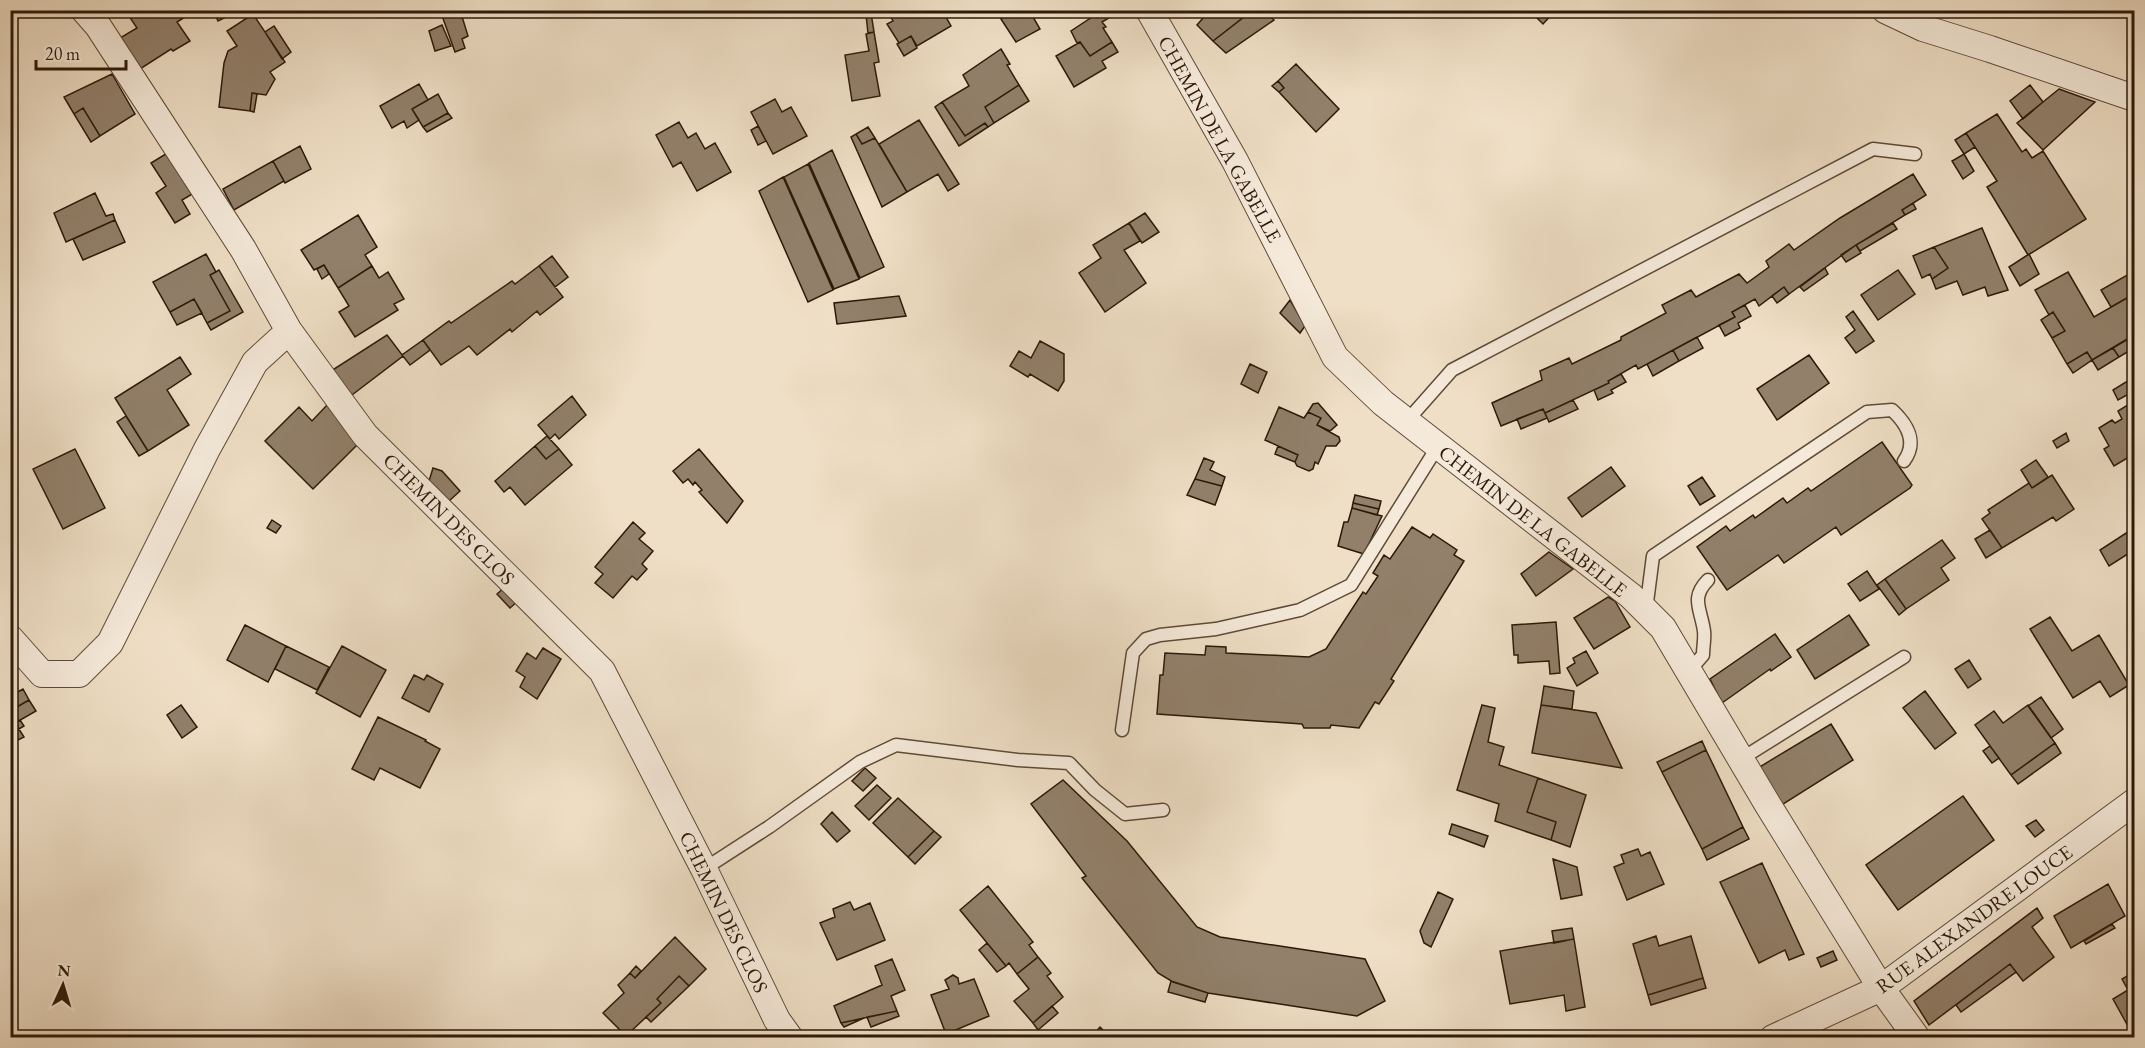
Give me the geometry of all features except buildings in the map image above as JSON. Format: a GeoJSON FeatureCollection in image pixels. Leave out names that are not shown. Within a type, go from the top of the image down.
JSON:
{"type":"FeatureCollection","features":[{"type":"Feature","properties":{"kind":"street","name":"CHEMIN DES CLOS"},"geometry":{"type":"LineString","coordinates":[[84,10],[98,26],[190,164],[243,249],[289,331],[365,435],[602,671],[704,869],[777,1020],[790,1038]]}},
{"type":"Feature","properties":{"kind":"street","name":"CHEMIN DE LA GABELLE"},"geometry":{"type":"LineString","coordinates":[[1149,10],[1235,161],[1335,357],[1383,404],[1631,596],[1663,628],[1881,988],[1917,1038]]}},
{"type":"Feature","properties":{"kind":"street"},"geometry":{"type":"LineString","coordinates":[[1885,10],[1923,28],[2134,98]]}},
{"type":"Feature","properties":{"kind":"street"},"geometry":{"type":"LineString","coordinates":[[10,638],[42,674],[79,674],[110,643],[207,449],[255,362],[289,331]]}},
{"type":"Feature","properties":{"kind":"street","name":"RUE ALEXANDRE LOUCE"},"geometry":{"type":"LineString","coordinates":[[1773,1038],[1881,988],[2134,802]]}},
{"type":"Feature","properties":{"kind":"lane"},"geometry":{"type":"LineString","coordinates":[[1406,422],[1452,370],[1873,149],[1915,154]]}},
{"type":"Feature","properties":{"kind":"lane"},"geometry":{"type":"LineString","coordinates":[[1646,611],[1653,556],[1867,412],[1892,410],[1904,422],[1910,437],[1910,453],[1904,461]]}},
{"type":"Feature","properties":{"kind":"lane"},"geometry":{"type":"LineString","coordinates":[[1122,730],[1133,653],[1146,639],[1160,635],[1216,629],[1300,610],[1351,585],[1438,446]]}},
{"type":"Feature","properties":{"kind":"lane"},"geometry":{"type":"LineString","coordinates":[[1689,671],[1703,655],[1704,632],[1697,597],[1708,580]]}},
{"type":"Feature","properties":{"kind":"lane"},"geometry":{"type":"LineString","coordinates":[[1741,759],[1904,657]]}},
{"type":"Feature","properties":{"kind":"lane"},"geometry":{"type":"LineString","coordinates":[[704,869],[769,827],[860,762],[896,745],[1069,764],[1095,790],[1125,814],[1164,810]]}}]}
